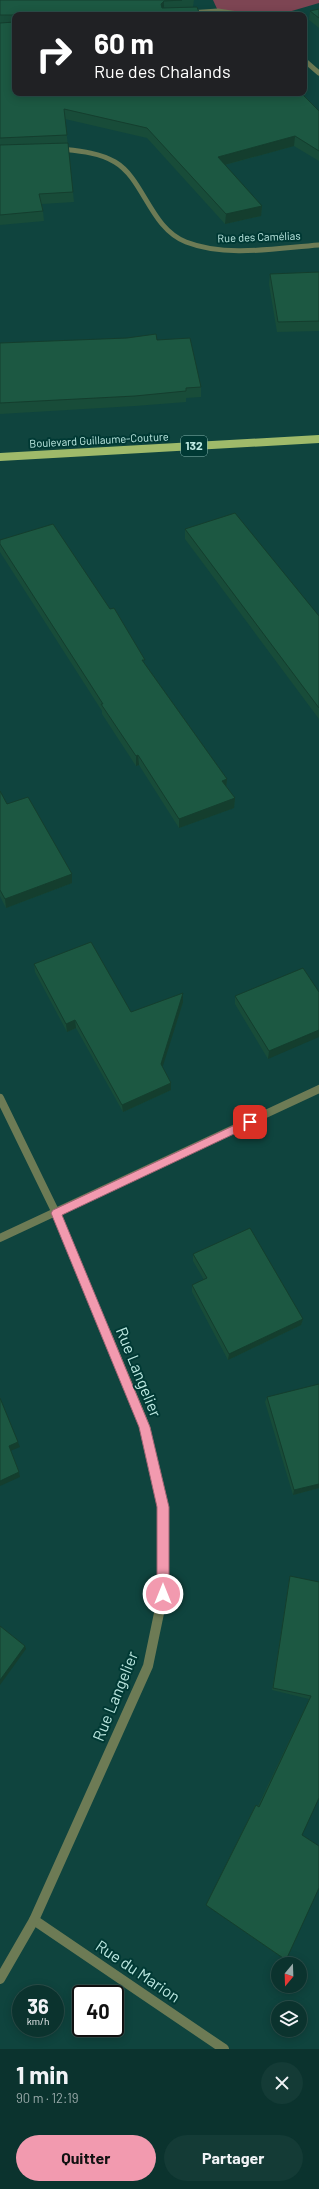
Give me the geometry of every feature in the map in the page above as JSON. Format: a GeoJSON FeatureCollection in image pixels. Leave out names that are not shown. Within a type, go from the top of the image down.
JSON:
{"type":"FeatureCollection","features":[{"type":"Feature","properties":{"kind":"main road","name":"Boulevard Guillaume-Couture"},"geometry":{"type":"LineString","coordinates":[[0,457],[319,439]]}},
{"type":"Feature","properties":{"kind":"street"},"geometry":{"type":"LineString","coordinates":[[205,12],[224,12]]}},
{"type":"Feature","properties":{"kind":"street"},"geometry":{"type":"LineString","coordinates":[[307,63],[319,74]]}},
{"type":"Feature","properties":{"kind":"street","name":"Rue des Camélias"},"geometry":{"type":"LineString","coordinates":[[49,148],[78,151],[106,157],[122,167],[167,230],[186,242],[222,249],[319,245]]}},
{"type":"Feature","properties":{"kind":"street"},"geometry":{"type":"LineString","coordinates":[[0,1238],[319,1089]]}},
{"type":"Feature","properties":{"kind":"street","name":"Rue Langelier"},"geometry":{"type":"LineString","coordinates":[[0,1098],[56,1213],[145,1427],[163,1507],[163,1594],[148,1666],[34,1920],[0,1979]]}},
{"type":"Feature","properties":{"kind":"street","name":"Rue du Marion"},"geometry":{"type":"LineString","coordinates":[[34,1920],[224,2049]]}},
{"type":"Feature","properties":{"kind":"shaded area"},"geometry":{"type":"Polygon","coordinates":[[[213,0],[319,0],[319,3],[288,12],[218,11],[213,0]]]}},
{"type":"Feature","properties":{"kind":"building"},"geometry":{"type":"Polygon","coordinates":[[[0,0],[182,0],[164,1],[161,4],[162,8],[197,7],[199,12],[12,12],[12,15],[0,15],[0,0]]]}},
{"type":"Feature","properties":{"kind":"building"},"geometry":{"type":"Polygon","coordinates":[[[319,9],[319,18],[310,11],[319,9]]]}},
{"type":"Feature","properties":{"kind":"building"},"geometry":{"type":"Polygon","coordinates":[[[12,22],[12,96],[304,96],[319,111],[319,151],[295,136],[218,157],[262,206],[226,214],[147,128],[64,109],[67,135],[0,138],[0,23],[12,22]]]}},
{"type":"Feature","properties":{"kind":"building"},"geometry":{"type":"Polygon","coordinates":[[[68,143],[73,192],[39,194],[43,211],[0,215],[0,145],[68,143]]]}},
{"type":"Feature","properties":{"kind":"building"},"geometry":{"type":"Polygon","coordinates":[[[319,272],[319,321],[278,322],[270,274],[319,272]]]}},
{"type":"Feature","properties":{"kind":"building"},"geometry":{"type":"Polygon","coordinates":[[[156,334],[157,340],[190,338],[201,387],[186,388],[186,391],[135,396],[0,403],[0,343],[127,338],[156,334]]]}},
{"type":"Feature","properties":{"kind":"building"},"geometry":{"type":"Polygon","coordinates":[[[235,513],[319,616],[319,708],[185,529],[235,513]]]}},
{"type":"Feature","properties":{"kind":"building"},"geometry":{"type":"Polygon","coordinates":[[[53,524],[110,609],[114,608],[145,660],[142,660],[227,779],[222,781],[235,798],[179,819],[138,755],[136,756],[101,704],[103,704],[0,544],[0,540],[53,524]]]}},
{"type":"Feature","properties":{"kind":"building"},"geometry":{"type":"Polygon","coordinates":[[[0,791],[7,804],[28,797],[72,874],[5,899],[0,890],[0,791]]]}},
{"type":"Feature","properties":{"kind":"building"},"geometry":{"type":"Polygon","coordinates":[[[91,942],[131,1012],[183,993],[161,1064],[171,1083],[122,1105],[75,1020],[66,1024],[34,964],[91,942]]]}},
{"type":"Feature","properties":{"kind":"building"},"geometry":{"type":"Polygon","coordinates":[[[303,968],[319,992],[319,1030],[269,1051],[235,996],[303,968]]]}},
{"type":"Feature","properties":{"kind":"building"},"geometry":{"type":"Polygon","coordinates":[[[250,1228],[303,1319],[229,1354],[192,1285],[207,1278],[193,1254],[250,1228]]]}},
{"type":"Feature","properties":{"kind":"building"},"geometry":{"type":"Polygon","coordinates":[[[319,1384],[319,1484],[294,1490],[267,1397],[319,1384]]]}},
{"type":"Feature","properties":{"kind":"building"},"geometry":{"type":"Polygon","coordinates":[[[0,1398],[18,1442],[9,1446],[19,1472],[0,1481],[0,1398]]]}},
{"type":"Feature","properties":{"kind":"building"},"geometry":{"type":"Polygon","coordinates":[[[290,1576],[319,1582],[319,1798],[302,1835],[319,1846],[319,1888],[287,1957],[282,1957],[206,1905],[256,1805],[259,1807],[311,1696],[273,1688],[290,1576]]]}},
{"type":"Feature","properties":{"kind":"building"},"geometry":{"type":"Polygon","coordinates":[[[0,1626],[25,1646],[0,1680],[0,1626]]]}},
{"type":"Feature","properties":{"kind":"route"},"geometry":{"type":"LineString","coordinates":[[163,1594],[163,1507],[145,1427],[56,1213],[250,1122]]}}]}
